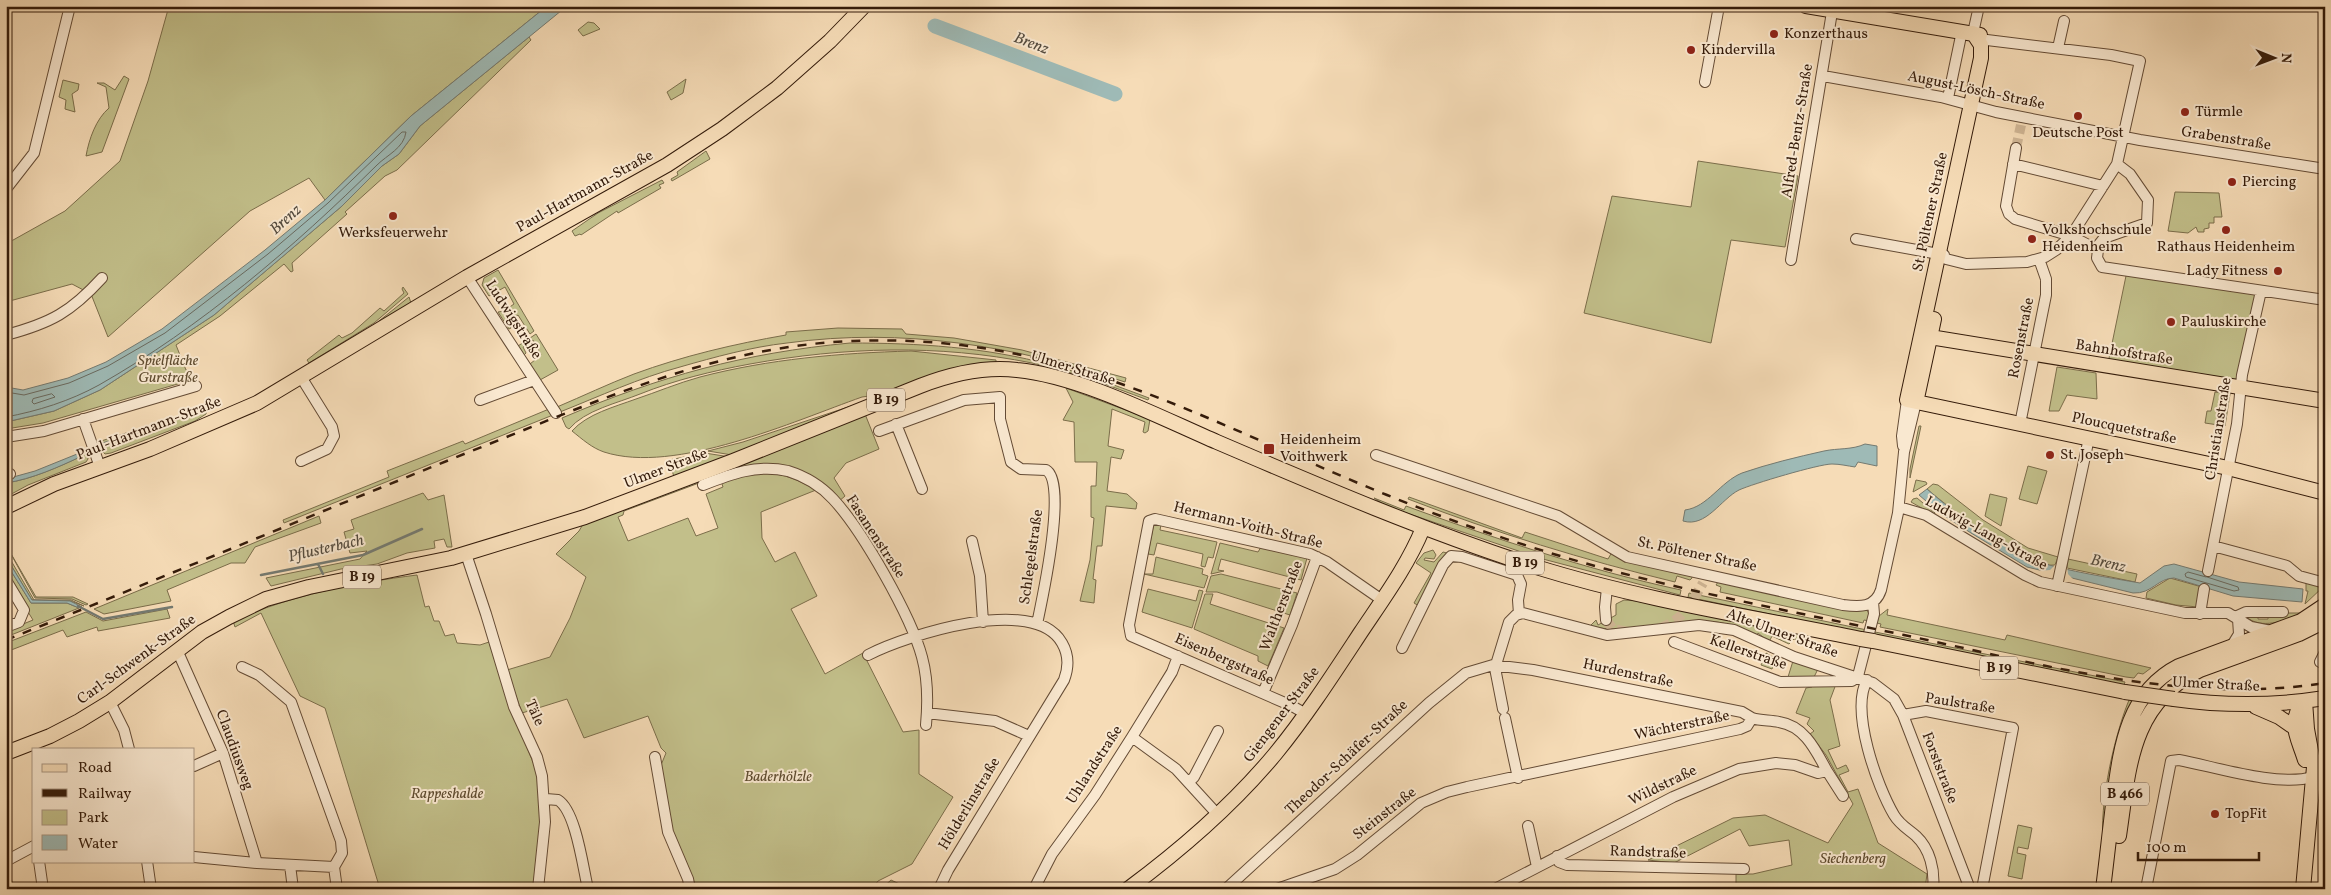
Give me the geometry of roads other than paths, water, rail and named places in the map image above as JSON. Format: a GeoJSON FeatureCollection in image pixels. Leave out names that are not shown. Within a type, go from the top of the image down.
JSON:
{"type":"FeatureCollection","features":[{"type":"Feature","properties":{"kind":"main road","name":"Paul-Hartmann-Straße"},"geometry":{"type":"LineString","coordinates":[[6,507],[46,487],[157,446],[227,417],[262,400],[467,277],[667,165],[709,138],[795,72],[864,6]]}},
{"type":"Feature","properties":{"kind":"main road"},"geometry":{"type":"LineString","coordinates":[[1806,6],[1833,8],[1977,35]]}},
{"type":"Feature","properties":{"kind":"main road","name":"St. Pöltener Straße"},"geometry":{"type":"LineString","coordinates":[[1911,401],[1975,104],[1990,57],[1977,35]]}},
{"type":"Feature","properties":{"kind":"main road","name":"Bahnhofstraße"},"geometry":{"type":"LineString","coordinates":[[1925,339],[2325,401]]}},
{"type":"Feature","properties":{"kind":"main road","name":"Ulmer Straße"},"geometry":{"type":"LineString","coordinates":[[466,554],[594,514],[726,464],[934,380],[974,371],[1001,369],[1047,376],[1108,396],[1423,528]]}},
{"type":"Feature","properties":{"kind":"main road","name":"Ploucquetstraße"},"geometry":{"type":"LineString","coordinates":[[1911,401],[2228,468],[2325,493]]}},
{"type":"Feature","properties":{"kind":"main road"},"geometry":{"type":"LineString","coordinates":[[1402,520],[1410,553]]}},
{"type":"Feature","properties":{"kind":"main road","name":"Giengener Straße"},"geometry":{"type":"LineString","coordinates":[[1128,889],[1180,849],[1218,814],[1275,754],[1306,714],[1382,600],[1423,528]]}},
{"type":"Feature","properties":{"kind":"main road","name":"B 19"},"geometry":{"type":"LineString","coordinates":[[1423,528],[1527,564],[1607,588]]}},
{"type":"Feature","properties":{"kind":"main road","name":"Carl-Schwenk-Straße"},"geometry":{"type":"LineString","coordinates":[[6,753],[56,733],[110,702],[177,650],[212,626],[259,602],[297,590],[422,566],[466,554]]}},
{"type":"Feature","properties":{"kind":"main road","name":"Ulmer Straße"},"geometry":{"type":"LineString","coordinates":[[1607,588],[2125,692],[2174,700],[2248,705],[2305,701]]}},
{"type":"Feature","properties":{"kind":"main road","name":"B 466"},"geometry":{"type":"LineString","coordinates":[[2111,889],[2130,764],[2144,720],[2163,695],[2184,678],[2274,632],[2301,621],[2325,605]]}},
{"type":"Feature","properties":{"kind":"main road","name":"B 466"},"geometry":{"type":"LineString","coordinates":[[2102,889],[2120,755],[2135,707],[2147,690],[2172,669],[2231,647],[2246,647],[2299,634],[2325,621]]}},
{"type":"Feature","properties":{"kind":"main road","name":"B 19"},"geometry":{"type":"LineString","coordinates":[[2305,701],[2325,698]]}},
{"type":"Feature","properties":{"kind":"main road"},"geometry":{"type":"LineString","coordinates":[[2305,701],[2294,715],[2295,728],[2312,777]]}},
{"type":"Feature","properties":{"kind":"main road"},"geometry":{"type":"LineString","coordinates":[[2303,889],[2313,795],[2312,777],[2314,762],[2307,729],[2305,701]]}},
{"type":"Feature","properties":{"kind":"main road"},"geometry":{"type":"LineString","coordinates":[[2248,705],[2279,717],[2295,728]]}},
{"type":"Feature","properties":{"kind":"street"},"geometry":{"type":"LineString","coordinates":[[6,189],[34,152],[70,6]]}},
{"type":"Feature","properties":{"kind":"street"},"geometry":{"type":"LineString","coordinates":[[1705,82],[1718,6]]}},
{"type":"Feature","properties":{"kind":"street"},"geometry":{"type":"LineString","coordinates":[[1948,98],[1977,35],[1980,6]]}},
{"type":"Feature","properties":{"kind":"street","name":"Alfred-Bentz-Straße"},"geometry":{"type":"LineString","coordinates":[[1792,260],[1833,8]]}},
{"type":"Feature","properties":{"kind":"street"},"geometry":{"type":"LineString","coordinates":[[2058,48],[2064,20]]}},
{"type":"Feature","properties":{"kind":"street"},"geometry":{"type":"LineString","coordinates":[[1856,239],[1943,256],[1966,264],[2027,262],[2039,259],[2056,250],[2071,236],[2117,164],[2140,61],[1977,35]]}},
{"type":"Feature","properties":{"kind":"street","name":"August-Lösch-Straße"},"geometry":{"type":"LineString","coordinates":[[1823,76],[1975,104],[2022,121],[2123,136]]}},
{"type":"Feature","properties":{"kind":"street","name":"Grabenstraße"},"geometry":{"type":"LineString","coordinates":[[2123,136],[2325,169]]}},
{"type":"Feature","properties":{"kind":"street"},"geometry":{"type":"LineString","coordinates":[[2016,148],[2006,206],[2009,214],[2015,219],[2071,236],[2096,248]]}},
{"type":"Feature","properties":{"kind":"street"},"geometry":{"type":"LineString","coordinates":[[2013,164],[2103,186]]}},
{"type":"Feature","properties":{"kind":"street"},"geometry":{"type":"LineString","coordinates":[[2117,164],[2130,174],[2148,200],[2147,223],[2104,238],[2096,248],[2097,258],[2102,267],[2325,300]]}},
{"type":"Feature","properties":{"kind":"street","name":"Rosenstraße"},"geometry":{"type":"LineString","coordinates":[[2020,424],[2046,295],[2046,280],[2039,259]]}},
{"type":"Feature","properties":{"kind":"street","name":"Ludwigstraße"},"geometry":{"type":"LineString","coordinates":[[467,277],[556,413]]}},
{"type":"Feature","properties":{"kind":"street"},"geometry":{"type":"LineString","coordinates":[[6,335],[47,322],[64,313],[79,303],[102,278]]}},
{"type":"Feature","properties":{"kind":"street","name":"Christianstraße"},"geometry":{"type":"LineString","coordinates":[[2208,572],[2242,388],[2246,354],[2261,291]]}},
{"type":"Feature","properties":{"kind":"street"},"geometry":{"type":"LineString","coordinates":[[301,377],[333,430],[334,436],[327,449],[301,461]]}},
{"type":"Feature","properties":{"kind":"street","name":"Ludwigstraße"},"geometry":{"type":"LineString","coordinates":[[480,400],[534,380]]}},
{"type":"Feature","properties":{"kind":"street"},"geometry":{"type":"LineString","coordinates":[[6,438],[44,431],[196,386]]}},
{"type":"Feature","properties":{"kind":"street","name":"Schlegelstraße"},"geometry":{"type":"LineString","coordinates":[[879,431],[964,400],[1000,397],[1000,419],[1011,462],[1021,469],[1046,470],[1053,478],[1053,537],[1037,624]]}},
{"type":"Feature","properties":{"kind":"street","name":"St. Pöltener Straße"},"geometry":{"type":"LineString","coordinates":[[1376,455],[1552,514],[1628,557],[1705,578],[1843,605],[1863,606],[1873,602],[1881,590],[1899,507],[1911,401]]}},
{"type":"Feature","properties":{"kind":"street"},"geometry":{"type":"LineString","coordinates":[[83,419],[100,467]]}},
{"type":"Feature","properties":{"kind":"street"},"geometry":{"type":"LineString","coordinates":[[896,424],[922,489]]}},
{"type":"Feature","properties":{"kind":"street"},"geometry":{"type":"LineString","coordinates":[[2058,581],[2089,438]]}},
{"type":"Feature","properties":{"kind":"street","name":"Fasanenstraße"},"geometry":{"type":"LineString","coordinates":[[703,485],[734,473],[760,468],[788,471],[814,484],[832,498],[850,521],[886,580],[915,636],[924,666],[926,725]]}},
{"type":"Feature","properties":{"kind":"street","name":"Ludwig-Lang-Straße"},"geometry":{"type":"LineString","coordinates":[[1899,507],[1926,515],[2028,577],[2058,581],[2184,613],[2225,613],[2274,632]]}},
{"type":"Feature","properties":{"kind":"street","name":"Hermann-Voith-Straße"},"geometry":{"type":"LineString","coordinates":[[1130,634],[1129,625],[1148,524],[1151,520],[1155,519],[1317,557],[1382,600]]}},
{"type":"Feature","properties":{"kind":"street"},"geometry":{"type":"LineString","coordinates":[[972,541],[980,576],[983,622]]}},
{"type":"Feature","properties":{"kind":"street"},"geometry":{"type":"LineString","coordinates":[[2212,546],[2287,566],[2300,576],[2325,583]]}},
{"type":"Feature","properties":{"kind":"street","name":"Täle"},"geometry":{"type":"LineString","coordinates":[[466,554],[514,707],[540,768],[546,799],[538,889]]}},
{"type":"Feature","properties":{"kind":"street"},"geometry":{"type":"LineString","coordinates":[[1402,648],[1443,565],[1451,556],[1462,557],[1516,575],[1521,584],[1518,600],[1519,614],[1509,622],[1495,672],[1518,778]]}},
{"type":"Feature","properties":{"kind":"street","name":"Waltherstraße"},"geometry":{"type":"LineString","coordinates":[[1263,693],[1292,625],[1317,557]]}},
{"type":"Feature","properties":{"kind":"street"},"geometry":{"type":"LineString","coordinates":[[6,580],[24,610],[19,622],[6,627]]}},
{"type":"Feature","properties":{"kind":"street"},"geometry":{"type":"LineString","coordinates":[[1606,620],[1607,588]]}},
{"type":"Feature","properties":{"kind":"street"},"geometry":{"type":"LineString","coordinates":[[2200,614],[2204,589]]}},
{"type":"Feature","properties":{"kind":"street"},"geometry":{"type":"LineString","coordinates":[[1873,602],[1875,610],[1862,678],[1862,708],[1872,760],[1887,802],[1895,816],[1903,826],[1919,839],[1926,850],[1932,864],[1933,889]]}},
{"type":"Feature","properties":{"kind":"street","name":"Ludwig-Lang-Straße"},"geometry":{"type":"LineString","coordinates":[[2239,620],[2246,612],[2283,612]]}},
{"type":"Feature","properties":{"kind":"street","name":"Alte Ulmer Straße"},"geometry":{"type":"LineString","coordinates":[[1519,614],[1534,614],[1584,630],[1607,635],[1693,625],[1718,626],[1741,632],[1794,658],[1862,678]]}},
{"type":"Feature","properties":{"kind":"street"},"geometry":{"type":"LineString","coordinates":[[2231,647],[2239,634],[2239,620]]}},
{"type":"Feature","properties":{"kind":"street"},"geometry":{"type":"LineString","coordinates":[[2239,620],[2248,633],[2246,647]]}},
{"type":"Feature","properties":{"kind":"street"},"geometry":{"type":"LineString","coordinates":[[868,654],[946,626],[983,622],[1037,624]]}},
{"type":"Feature","properties":{"kind":"street","name":"Hölderlinstraße"},"geometry":{"type":"LineString","coordinates":[[939,889],[948,870],[1064,680],[1068,668],[1066,652],[1061,641],[1049,629],[1037,624]]}},
{"type":"Feature","properties":{"kind":"street","name":"Eisenbergstraße"},"geometry":{"type":"LineString","coordinates":[[1130,634],[1134,638],[1263,693],[1306,714]]}},
{"type":"Feature","properties":{"kind":"street","name":"Kellerstraße"},"geometry":{"type":"LineString","coordinates":[[1674,642],[1688,642],[1780,682],[1852,681],[1862,678]]}},
{"type":"Feature","properties":{"kind":"street","name":"Claudiusweg"},"geometry":{"type":"LineString","coordinates":[[177,650],[222,753],[257,864]]}},
{"type":"Feature","properties":{"kind":"street","name":"Uhlandstraße"},"geometry":{"type":"LineString","coordinates":[[1034,889],[1052,854],[1095,795],[1132,737],[1172,672],[1178,656]]}},
{"type":"Feature","properties":{"kind":"street","name":"Hurdenstraße"},"geometry":{"type":"LineString","coordinates":[[1496,666],[1534,670],[1742,712],[1752,718]]}},
{"type":"Feature","properties":{"kind":"street","name":"Theodor-Schäfer-Straße"},"geometry":{"type":"LineString","coordinates":[[1226,889],[1459,678],[1473,670],[1496,666]]}},
{"type":"Feature","properties":{"kind":"street"},"geometry":{"type":"LineString","coordinates":[[242,667],[259,674],[291,702],[341,842],[342,853],[334,867],[338,889]]}},
{"type":"Feature","properties":{"kind":"street","name":"Forststraße"},"geometry":{"type":"LineString","coordinates":[[1862,678],[1887,692],[1903,715],[1970,889]]}},
{"type":"Feature","properties":{"kind":"street"},"geometry":{"type":"LineString","coordinates":[[110,702],[124,730],[129,748]]}},
{"type":"Feature","properties":{"kind":"street","name":"Paulstraße"},"geometry":{"type":"LineString","coordinates":[[1903,715],[1926,712],[2013,728],[1982,889]]}},
{"type":"Feature","properties":{"kind":"street"},"geometry":{"type":"LineString","coordinates":[[927,713],[995,720],[1029,736]]}},
{"type":"Feature","properties":{"kind":"street","name":"Wächterstraße"},"geometry":{"type":"LineString","coordinates":[[1518,778],[1740,729],[1747,726],[1752,718],[1781,722],[1796,728],[1808,740],[1827,771]]}},
{"type":"Feature","properties":{"kind":"street"},"geometry":{"type":"LineString","coordinates":[[1189,782],[1194,777],[1218,731]]}},
{"type":"Feature","properties":{"kind":"street"},"geometry":{"type":"LineString","coordinates":[[1132,737],[1166,761],[1189,782],[1218,814]]}},
{"type":"Feature","properties":{"kind":"street"},"geometry":{"type":"LineString","coordinates":[[195,766],[222,753]]}},
{"type":"Feature","properties":{"kind":"street"},"geometry":{"type":"LineString","coordinates":[[655,757],[668,832],[688,879],[690,889]]}},
{"type":"Feature","properties":{"kind":"street"},"geometry":{"type":"LineString","coordinates":[[2146,889],[2171,761],[2179,760],[2274,779],[2296,780],[2312,777]]}},
{"type":"Feature","properties":{"kind":"street","name":"Wildstraße"},"geometry":{"type":"LineString","coordinates":[[1495,889],[1703,782],[1739,769],[1776,763],[1795,765],[1818,773],[1827,771]]}},
{"type":"Feature","properties":{"kind":"street"},"geometry":{"type":"LineString","coordinates":[[1827,771],[1843,796]]}},
{"type":"Feature","properties":{"kind":"street","name":"Steinstraße"},"geometry":{"type":"LineString","coordinates":[[1277,889],[1335,869],[1358,855],[1406,814],[1431,797],[1467,787],[1518,778]]}},
{"type":"Feature","properties":{"kind":"street"},"geometry":{"type":"LineString","coordinates":[[546,799],[558,800],[567,808],[575,832],[588,889]]}},
{"type":"Feature","properties":{"kind":"street"},"geometry":{"type":"LineString","coordinates":[[1528,826],[1537,867]]}},
{"type":"Feature","properties":{"kind":"street"},"geometry":{"type":"LineString","coordinates":[[6,861],[32,847]]}},
{"type":"Feature","properties":{"kind":"street","name":"Randstraße"},"geometry":{"type":"LineString","coordinates":[[1557,856],[1559,862],[1567,865],[1744,869]]}},
{"type":"Feature","properties":{"kind":"street"},"geometry":{"type":"LineString","coordinates":[[195,857],[257,864],[334,867]]}},
{"type":"Feature","properties":{"kind":"street"},"geometry":{"type":"LineString","coordinates":[[39,862],[42,889]]}},
{"type":"Feature","properties":{"kind":"street"},"geometry":{"type":"LineString","coordinates":[[147,862],[151,889]]}},
{"type":"Feature","properties":{"kind":"street"},"geometry":{"type":"LineString","coordinates":[[290,865],[293,889]]}},
{"type":"Feature","properties":{"kind":"street"},"geometry":{"type":"LineString","coordinates":[[6,880],[8,889]]}},
{"type":"Feature","properties":{"kind":"water"},"geometry":{"type":"Polygon","coordinates":[[[547,6],[567,6],[420,126],[399,154],[382,166],[342,206],[214,315],[100,390],[54,411],[6,422],[6,387],[23,390],[68,378],[106,362],[162,329],[265,250],[325,200],[411,116],[547,6]]]}},
{"type":"Feature","properties":{"kind":"water"},"geometry":{"type":"Polygon","coordinates":[[[1865,444],[1877,446],[1877,466],[1858,462],[1855,467],[1832,464],[1814,467],[1757,483],[1732,494],[1706,517],[1691,522],[1683,521],[1685,510],[1701,504],[1727,482],[1742,473],[1803,456],[1865,444]]]}},
{"type":"Feature","properties":{"kind":"water"},"geometry":{"type":"Polygon","coordinates":[[[82,452],[82,456],[55,468],[26,479],[6,483],[6,479],[35,471],[82,452]]]}},
{"type":"Feature","properties":{"kind":"water"},"geometry":{"type":"Polygon","coordinates":[[[1927,489],[1965,520],[2011,549],[2039,562],[2140,583],[2164,566],[2174,564],[2239,582],[2303,589],[2302,602],[2233,596],[2174,578],[2164,580],[2140,593],[2133,593],[2027,567],[1940,513],[1919,495],[1927,489]]]}},
{"type":"Feature","properties":{"kind":"water"},"geometry":{"type":"Polygon","coordinates":[[[6,557],[32,600],[70,601],[82,607],[79,608],[67,603],[31,603],[6,563],[6,557]]]}},
{"type":"Feature","properties":{"kind":"waterway","name":"Brenz"},"geometry":{"type":"LineString","coordinates":[[935,26],[1115,94]]}},
{"type":"Feature","properties":{"kind":"waterway"},"geometry":{"type":"LineString","coordinates":[[102,444],[172,422]]}},
{"type":"Feature","properties":{"kind":"waterway","name":"Pflusterbach"},"geometry":{"type":"LineString","coordinates":[[261,575],[363,555],[422,529]]}},
{"type":"Feature","properties":{"kind":"waterway"},"geometry":{"type":"LineString","coordinates":[[318,564],[323,574]]}},
{"type":"Feature","properties":{"kind":"waterway","name":"Pflusterbach"},"geometry":{"type":"LineString","coordinates":[[78,606],[103,619],[172,607]]}},
{"type":"Feature","properties":{"kind":"tunnel"},"geometry":{"type":"LineString","coordinates":[[2016,148],[2021,125]]}},
{"type":"Feature","properties":{"kind":"tunnel"},"geometry":{"type":"LineString","coordinates":[[1661,628],[1681,615],[1691,604],[1703,583]]}},
{"type":"Feature","properties":{"kind":"tunnel"},"geometry":{"type":"LineString","coordinates":[[1606,620],[1613,629],[1628,632]]}},
{"type":"Feature","properties":{"kind":"railway"},"geometry":{"type":"LineString","coordinates":[[6,640],[610,396],[704,365],[753,353],[802,345],[879,340],[931,342],[983,348],[1059,364],[1101,377],[1184,408],[1346,478],[1441,516],[1551,553],[1606,569],[1717,596],[2060,669],[2113,678],[2219,689],[2272,688],[2325,683]]}},
{"type":"Feature","properties":{"kind":"place","name":"Konzerthaus"},"geometry":{"type":"Point","coordinates":[1774,34]}},
{"type":"Feature","properties":{"kind":"place","name":"Kindervilla"},"geometry":{"type":"Point","coordinates":[1691,50]}},
{"type":"Feature","properties":{"kind":"place","name":"Türmle"},"geometry":{"type":"Point","coordinates":[2185,112]}},
{"type":"Feature","properties":{"kind":"place","name":"Deutsche Post"},"geometry":{"type":"Point","coordinates":[2078,116]}},
{"type":"Feature","properties":{"kind":"place","name":"Piercing"},"geometry":{"type":"Point","coordinates":[2232,182]}},
{"type":"Feature","properties":{"kind":"place","name":"Werksfeuerwehr"},"geometry":{"type":"Point","coordinates":[393,216]}},
{"type":"Feature","properties":{"kind":"place","name":"Rathaus Heidenheim"},"geometry":{"type":"Point","coordinates":[2226,230]}},
{"type":"Feature","properties":{"kind":"place","name":"Volkshochschule Heidenheim"},"geometry":{"type":"Point","coordinates":[2032,239]}},
{"type":"Feature","properties":{"kind":"place","name":"Lady Fitness"},"geometry":{"type":"Point","coordinates":[2278,271]}},
{"type":"Feature","properties":{"kind":"place","name":"Pauluskirche"},"geometry":{"type":"Point","coordinates":[2171,322]}},
{"type":"Feature","properties":{"kind":"place","name":"Heidenheim Voithwerk"},"geometry":{"type":"Point","coordinates":[1269,449]}},
{"type":"Feature","properties":{"kind":"place","name":"St. Joseph"},"geometry":{"type":"Point","coordinates":[2050,455]}},
{"type":"Feature","properties":{"kind":"place","name":"TopFit"},"geometry":{"type":"Point","coordinates":[2215,814]}},
{"type":"Feature","properties":{"kind":"park label","name":"Spielfläche Gurstraße"},"geometry":{"type":"Point","coordinates":[168,370]}},
{"type":"Feature","properties":{"kind":"park label","name":"Baderhölzle"},"geometry":{"type":"Point","coordinates":[778,777]}},
{"type":"Feature","properties":{"kind":"park label","name":"Rappeshalde"},"geometry":{"type":"Point","coordinates":[447,794]}},
{"type":"Feature","properties":{"kind":"park label","name":"Siechenberg"},"geometry":{"type":"Point","coordinates":[1853,859]}}]}
